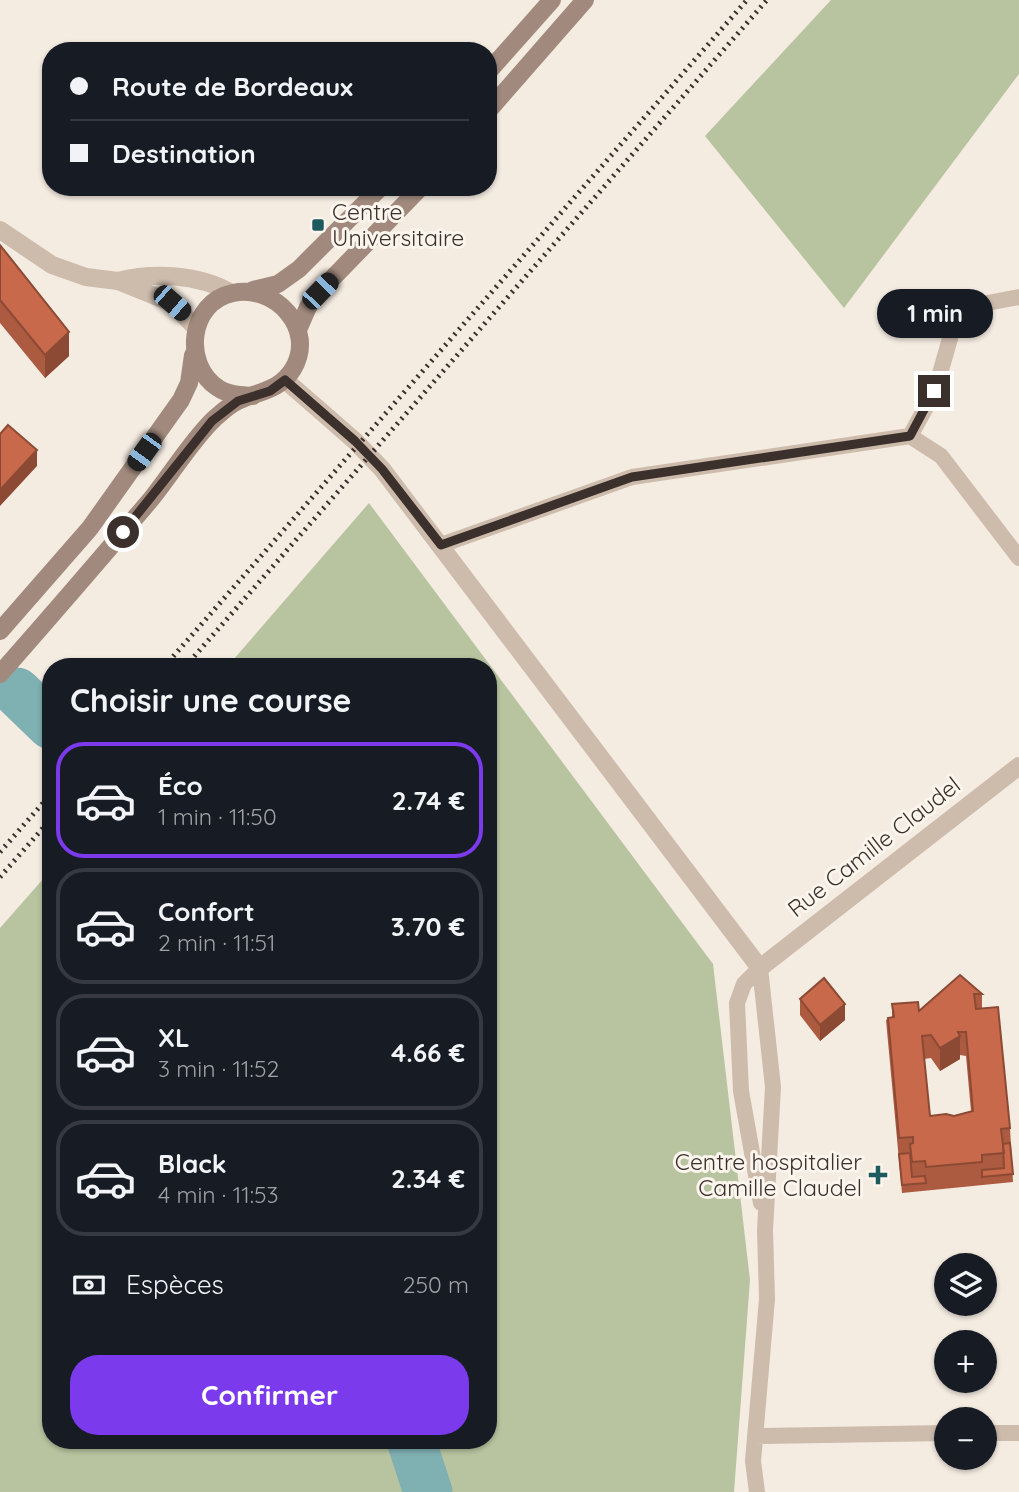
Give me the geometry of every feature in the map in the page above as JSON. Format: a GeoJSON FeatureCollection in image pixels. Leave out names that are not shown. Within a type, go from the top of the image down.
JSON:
{"type":"FeatureCollection","features":[{"type":"Feature","properties":{"kind":"main road"},"geometry":{"type":"LineString","coordinates":[[497,62],[552,0]]}},
{"type":"Feature","properties":{"kind":"main road"},"geometry":{"type":"LineString","coordinates":[[497,101],[585,0]]}},
{"type":"Feature","properties":{"kind":"main road"},"geometry":{"type":"LineString","coordinates":[[0,631],[90,528],[181,400],[189,383],[195,336],[210,307],[239,292],[278,284],[299,269],[373,196]]}},
{"type":"Feature","properties":{"kind":"main road"},"geometry":{"type":"LineString","coordinates":[[298,330],[308,307],[320,291],[412,196]]}},
{"type":"Feature","properties":{"kind":"main road"},"geometry":{"type":"LineString","coordinates":[[5,669],[151,499],[212,421],[238,401],[270,391],[285,380],[295,365],[299,348],[298,330],[291,315],[279,302],[264,294],[239,292]]}},
{"type":"Feature","properties":{"kind":"main road"},"geometry":{"type":"LineString","coordinates":[[195,336],[197,361],[205,377],[219,389],[235,395],[253,396]]}},
{"type":"Feature","properties":{"kind":"street"},"geometry":{"type":"LineString","coordinates":[[0,230],[52,265],[86,276],[118,281],[172,303],[195,336]]}},
{"type":"Feature","properties":{"kind":"street"},"geometry":{"type":"LineString","coordinates":[[118,281],[139,276],[186,278],[239,292]]}},
{"type":"Feature","properties":{"kind":"street"},"geometry":{"type":"LineString","coordinates":[[285,380],[355,441],[382,469],[760,968]]}},
{"type":"Feature","properties":{"kind":"street","name":"Rue Camille Claudel"},"geometry":{"type":"LineString","coordinates":[[760,968],[1019,766]]}},
{"type":"Feature","properties":{"kind":"lane"},"geometry":{"type":"LineString","coordinates":[[910,436],[934,391],[951,335],[962,316],[982,304],[1019,297]]}},
{"type":"Feature","properties":{"kind":"lane"},"geometry":{"type":"LineString","coordinates":[[441,545],[632,477],[910,436],[941,456],[1019,558]]}},
{"type":"Feature","properties":{"kind":"lane"},"geometry":{"type":"LineString","coordinates":[[760,968],[744,984],[737,1003],[740,1091],[765,1230]]}},
{"type":"Feature","properties":{"kind":"lane"},"geometry":{"type":"LineString","coordinates":[[757,1492],[753,1461],[767,1299],[765,1230],[773,1087],[760,968]]}},
{"type":"Feature","properties":{"kind":"lane"},"geometry":{"type":"LineString","coordinates":[[755,1436],[934,1433]]}},
{"type":"Feature","properties":{"kind":"lane"},"geometry":{"type":"LineString","coordinates":[[997,1433],[1019,1433]]}},
{"type":"Feature","properties":{"kind":"green space"},"geometry":{"type":"Polygon","coordinates":[[[831,0],[1019,0],[1019,74],[844,308],[705,136],[831,0]]]}},
{"type":"Feature","properties":{"kind":"green space"},"geometry":{"type":"Polygon","coordinates":[[[369,503],[485,658],[235,658],[369,503]]]}},
{"type":"Feature","properties":{"kind":"green space"},"geometry":{"type":"Polygon","coordinates":[[[497,675],[713,964],[750,1280],[734,1492],[0,1492],[0,928],[42,880],[42,1449],[497,1449],[497,675]]]}},
{"type":"Feature","properties":{"kind":"building"},"geometry":{"type":"Polygon","coordinates":[[[0,245],[69,332],[45,355],[0,300],[0,245]]]}},
{"type":"Feature","properties":{"kind":"building"},"geometry":{"type":"Polygon","coordinates":[[[8,425],[37,450],[0,490],[0,434],[8,425]]]}},
{"type":"Feature","properties":{"kind":"building"},"geometry":{"type":"Polygon","coordinates":[[[960,975],[982,994],[974,994],[976,1009],[998,1007],[1010,1128],[1001,1129],[1004,1153],[982,1155],[982,1162],[926,1167],[925,1161],[912,1162],[910,1144],[913,1143],[913,1137],[899,1138],[888,1018],[894,1017],[892,1004],[918,1002],[919,1011],[960,975]],[[958,1032],[960,1036],[940,1048],[931,1035],[922,1036],[930,1116],[954,1116],[973,1111],[966,1032],[958,1032]]]}},
{"type":"Feature","properties":{"kind":"building"},"geometry":{"type":"Polygon","coordinates":[[[824,978],[845,1004],[820,1025],[800,999],[824,978]]]}},
{"type":"Feature","properties":{"kind":"building"},"geometry":{"type":"Polygon","coordinates":[[[1010,1143],[1013,1174],[982,1177],[982,1170],[1004,1168],[1003,1144],[1010,1143]]]}},
{"type":"Feature","properties":{"kind":"building"},"geometry":{"type":"Polygon","coordinates":[[[910,1153],[912,1177],[925,1176],[926,1183],[902,1185],[899,1154],[910,1153]]]}},
{"type":"Feature","properties":{"kind":"waterway"},"geometry":{"type":"LineString","coordinates":[[17,692],[42,716]]}},
{"type":"Feature","properties":{"kind":"waterway"},"geometry":{"type":"LineString","coordinates":[[414,1449],[428,1492]]}},
{"type":"Feature","properties":{"kind":"railway"},"geometry":{"type":"LineString","coordinates":[[172,658],[747,0]]}},
{"type":"Feature","properties":{"kind":"railway"},"geometry":{"type":"LineString","coordinates":[[193,658],[767,0]]}},
{"type":"Feature","properties":{"kind":"railway"},"geometry":{"type":"LineString","coordinates":[[0,852],[42,804]]}},
{"type":"Feature","properties":{"kind":"railway"},"geometry":{"type":"LineString","coordinates":[[0,877],[42,829]]}},
{"type":"Feature","properties":{"kind":"place","name":"Centre Universitaire"},"geometry":{"type":"Point","coordinates":[318,225]}},
{"type":"Feature","properties":{"kind":"place","name":"Centre hospitalier Camille Claudel"},"geometry":{"type":"Point","coordinates":[878,1175]}},
{"type":"Feature","properties":{"kind":"route"},"geometry":{"type":"LineString","coordinates":[[123,532],[212,421],[238,401],[270,391],[285,380],[355,441],[382,469],[441,545],[632,477],[910,436],[934,391]]}}]}
